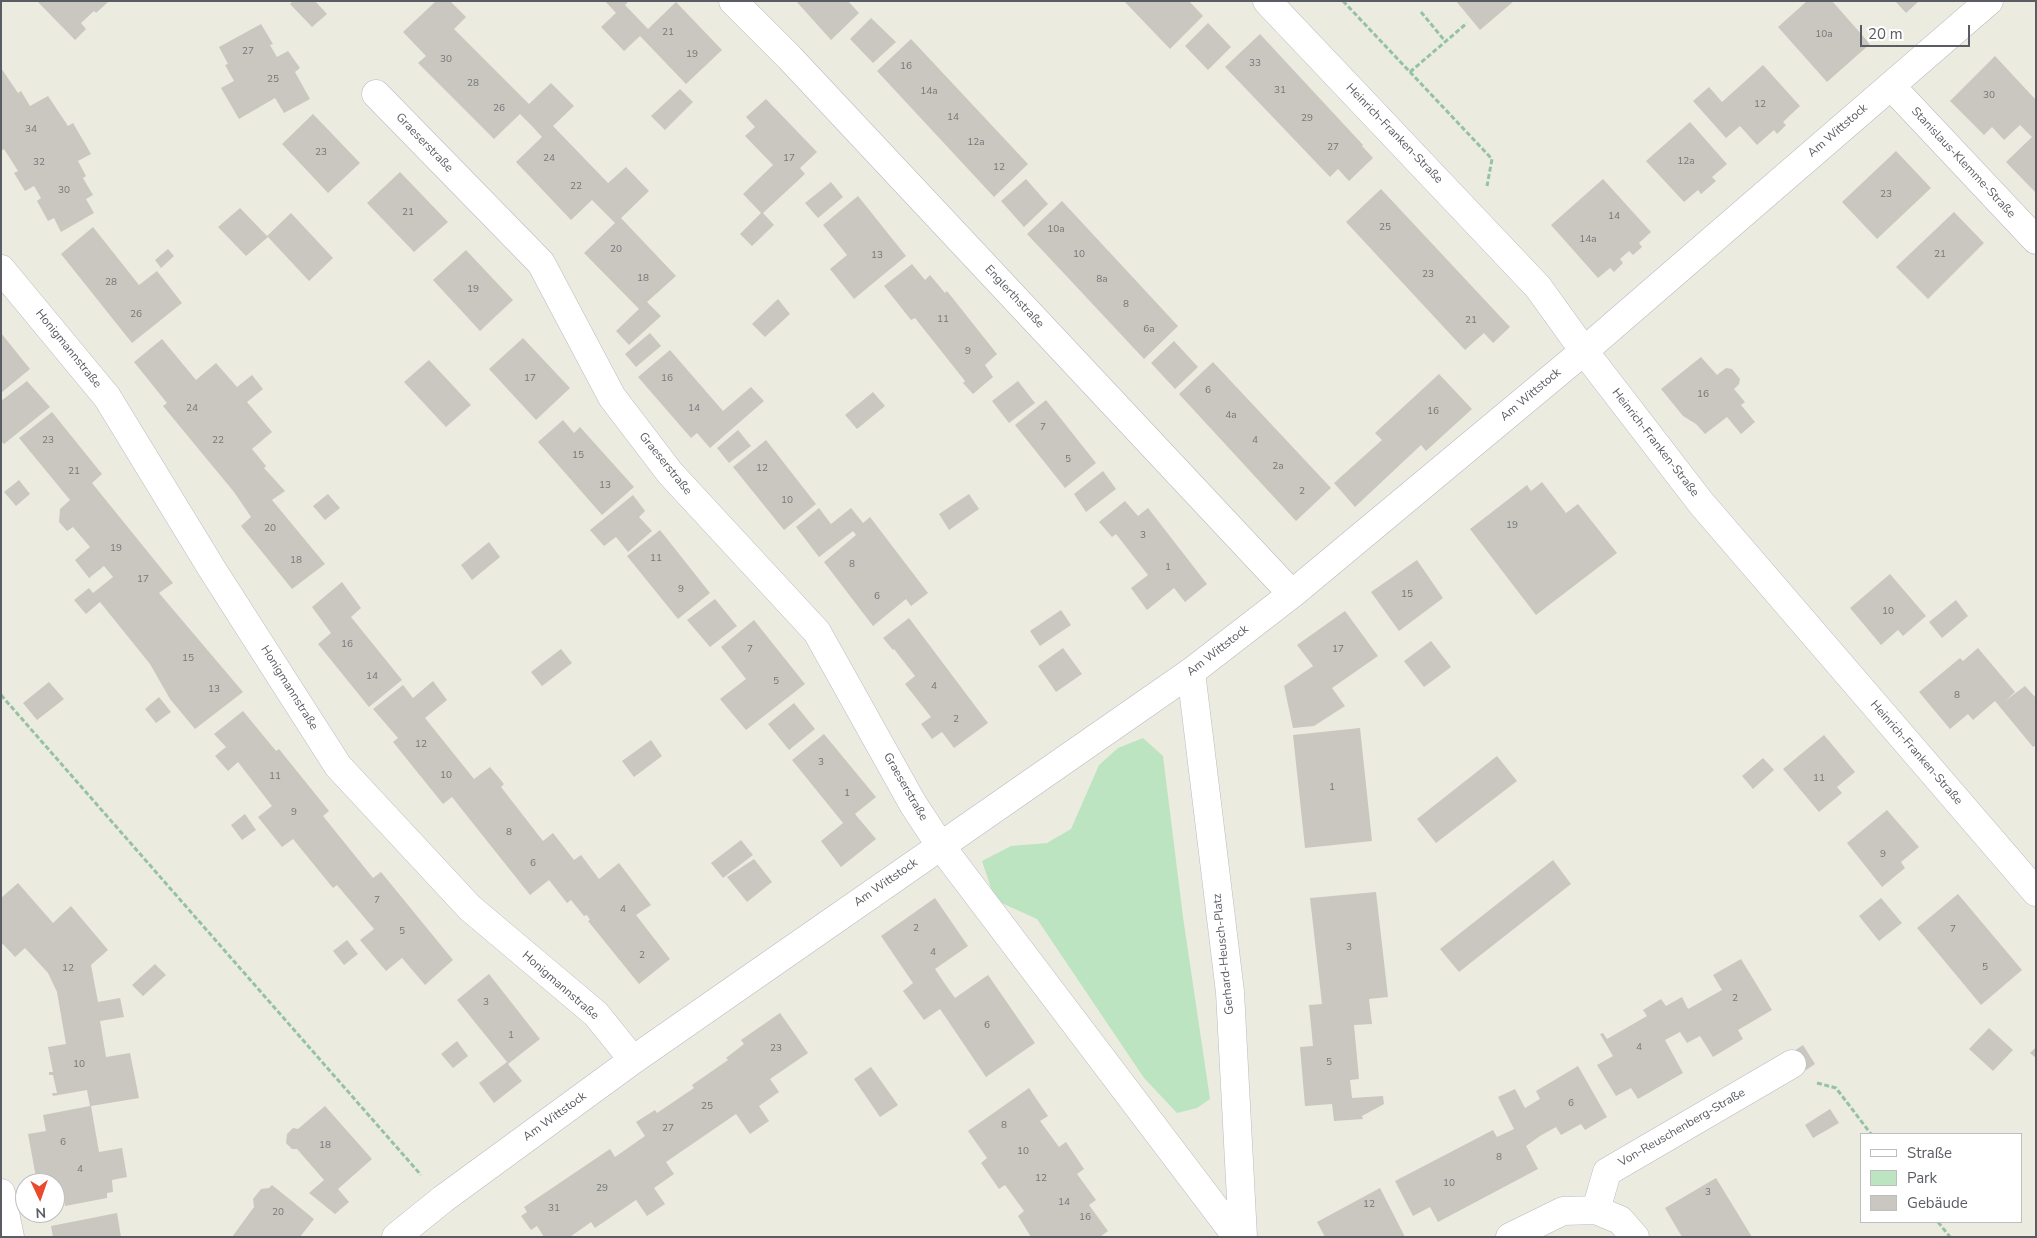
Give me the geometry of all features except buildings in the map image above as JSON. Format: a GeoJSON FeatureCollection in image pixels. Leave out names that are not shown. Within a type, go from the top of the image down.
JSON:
{"type":"FeatureCollection","features":[{"type":"Feature","properties":{"kind":"street","name":"Englerthstraße"},"geometry":{"type":"LineString","coordinates":[[734,1],[1292,594]]}},
{"type":"Feature","properties":{"kind":"street","name":"Heinrich-Franken-Straße"},"geometry":{"type":"LineString","coordinates":[[1267,1],[1538,287],[1584,351],[1700,503],[2036,892]]}},
{"type":"Feature","properties":{"kind":"street","name":"Am Wittstock"},"geometry":{"type":"LineString","coordinates":[[396,1237],[443,1200],[633,1060],[1191,672],[1292,594],[1584,351],[1989,1]]}},
{"type":"Feature","properties":{"kind":"street","name":"Stanislaus-Klemme-Straße"},"geometry":{"type":"LineString","coordinates":[[1891,86],[2036,240]]}},
{"type":"Feature","properties":{"kind":"street","name":"Graeserstraße"},"geometry":{"type":"LineString","coordinates":[[376,94],[541,263],[612,397],[670,473],[817,632],[913,804],[940,845]]}},
{"type":"Feature","properties":{"kind":"street","name":"Honigmannstraße"},"geometry":{"type":"LineString","coordinates":[[1,269],[107,397],[212,569],[338,766],[470,908],[596,1014],[633,1060]]}},
{"type":"Feature","properties":{"kind":"street","name":"Gerhard-Heusch-Platz"},"geometry":{"type":"LineString","coordinates":[[1191,672],[1230,992],[1243,1237]]}},
{"type":"Feature","properties":{"kind":"street"},"geometry":{"type":"LineString","coordinates":[[940,845],[1237,1237]]}},
{"type":"Feature","properties":{"kind":"street","name":"Von-Reuschenberg-Straße"},"geometry":{"type":"LineString","coordinates":[[1596,1210],[1607,1172],[1792,1064]]}},
{"type":"Feature","properties":{"kind":"street"},"geometry":{"type":"LineString","coordinates":[[1,1193],[10,1237]]}},
{"type":"Feature","properties":{"kind":"street"},"geometry":{"type":"LineString","coordinates":[[1510,1237],[1563,1211],[1596,1210],[1620,1220],[1635,1237]]}},
{"type":"Feature","properties":{"kind":"path"},"geometry":{"type":"LineString","coordinates":[[1343,1],[1492,159],[1481,226]]}},
{"type":"Feature","properties":{"kind":"path"},"geometry":{"type":"LineString","coordinates":[[1420,12],[1445,41]]}},
{"type":"Feature","properties":{"kind":"path"},"geometry":{"type":"LineString","coordinates":[[1410,72],[1467,22]]}},
{"type":"Feature","properties":{"kind":"path"},"geometry":{"type":"LineString","coordinates":[[1,695],[443,1200]]}},
{"type":"Feature","properties":{"kind":"path"},"geometry":{"type":"LineString","coordinates":[[1792,1064],[1803,1080],[1836,1088],[1870,1133]]}},
{"type":"Feature","properties":{"kind":"path"},"geometry":{"type":"LineString","coordinates":[[1939,1223],[1950,1237]]}},
{"type":"Feature","properties":{"kind":"green space"},"geometry":{"type":"Polygon","coordinates":[[[1143,738],[1163,756],[1183,917],[1210,1099],[1197,1108],[1177,1113],[1144,1078],[1037,919],[995,900],[982,861],[1011,846],[1047,843],[1071,829],[1099,765],[1118,748],[1143,738]]]}}]}
